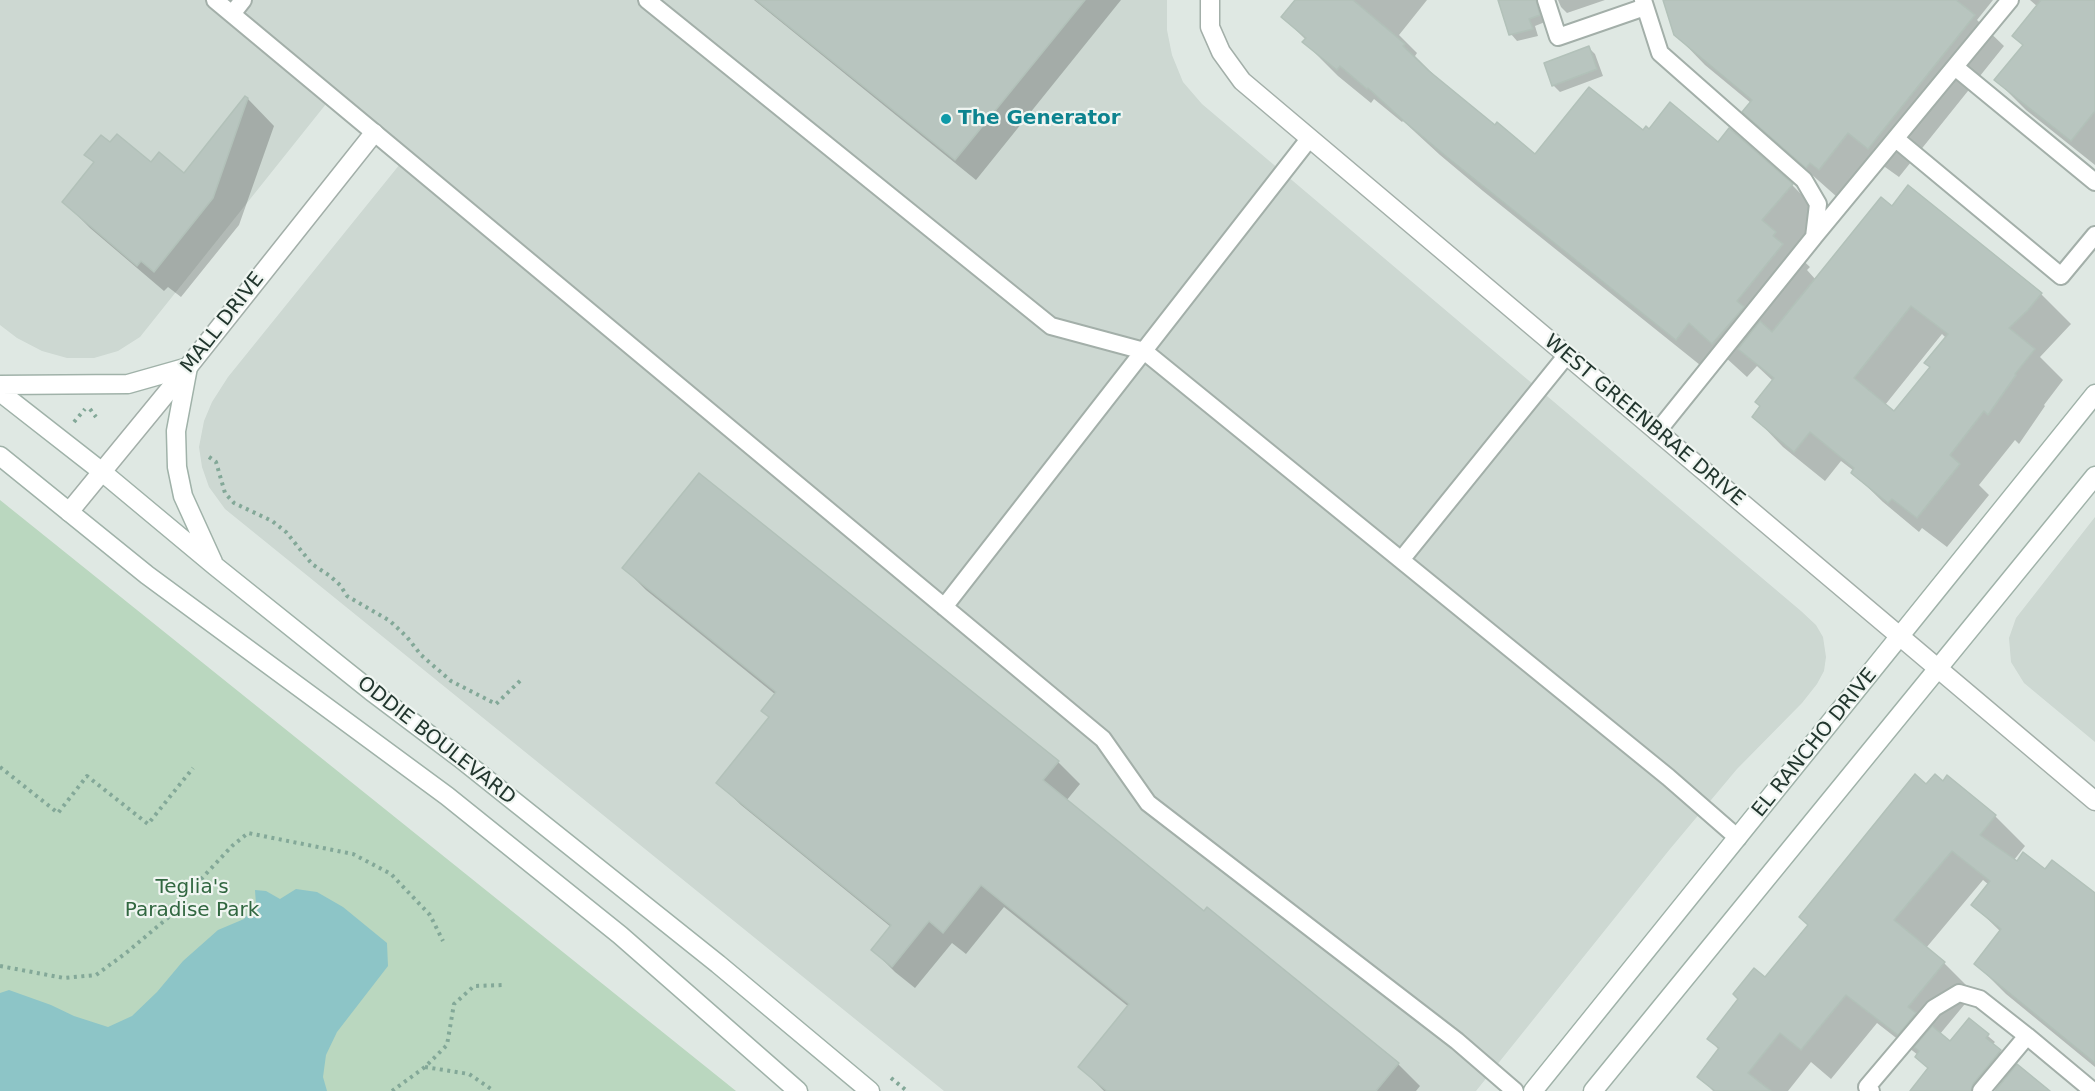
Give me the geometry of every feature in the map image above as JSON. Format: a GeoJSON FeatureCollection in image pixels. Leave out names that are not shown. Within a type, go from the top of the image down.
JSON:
{"type":"FeatureCollection","features":[{"type":"Feature","properties":{"kind":"main road","name":"WEST GREENBRAE DRIVE"},"geometry":{"type":"LineString","coordinates":[[1210,0],[1210,27],[1221,52],[1242,81],[2095,801]]}},
{"type":"Feature","properties":{"kind":"main road","name":"MALL DRIVE"},"geometry":{"type":"LineString","coordinates":[[69,512],[188,367],[374,133]]}},
{"type":"Feature","properties":{"kind":"main road"},"geometry":{"type":"LineString","coordinates":[[0,385],[128,384],[188,367],[176,431],[177,467],[183,496],[215,566]]}},
{"type":"Feature","properties":{"kind":"main road","name":"ODDIE BOULEVARD"},"geometry":{"type":"LineString","coordinates":[[0,392],[101,471],[371,691],[460,758],[691,942],[870,1091]]}},
{"type":"Feature","properties":{"kind":"main road","name":"EL RANCHO DRIVE"},"geometry":{"type":"LineString","coordinates":[[1533,1091],[2095,394]]}},
{"type":"Feature","properties":{"kind":"main road","name":"ODDIE BOULEVARD"},"geometry":{"type":"LineString","coordinates":[[0,456],[147,575],[464,810],[620,935],[798,1091]]}},
{"type":"Feature","properties":{"kind":"main road"},"geometry":{"type":"LineString","coordinates":[[1602,1088],[2095,476]]}},
{"type":"Feature","properties":{"kind":"lane"},"geometry":{"type":"LineString","coordinates":[[215,0],[1103,739],[1148,803],[1457,1041],[1515,1091]]}},
{"type":"Feature","properties":{"kind":"lane"},"geometry":{"type":"LineString","coordinates":[[232,14],[243,0]]}},
{"type":"Feature","properties":{"kind":"lane"},"geometry":{"type":"LineString","coordinates":[[647,0],[1051,326],[1144,351],[1668,777],[1738,838]]}},
{"type":"Feature","properties":{"kind":"lane"},"geometry":{"type":"LineString","coordinates":[[1546,0],[1558,37],[1644,4],[1660,53],[1804,180],[1818,204],[1814,237]]}},
{"type":"Feature","properties":{"kind":"lane"},"geometry":{"type":"LineString","coordinates":[[1657,432],[1814,237],[2010,0]]}},
{"type":"Feature","properties":{"kind":"lane"},"geometry":{"type":"LineString","coordinates":[[1955,67],[2095,182]]}},
{"type":"Feature","properties":{"kind":"lane"},"geometry":{"type":"LineString","coordinates":[[944,607],[1309,139]]}},
{"type":"Feature","properties":{"kind":"lane"},"geometry":{"type":"LineString","coordinates":[[1896,139],[2061,276],[2095,235]]}},
{"type":"Feature","properties":{"kind":"lane"},"geometry":{"type":"LineString","coordinates":[[1401,560],[1566,356]]}},
{"type":"Feature","properties":{"kind":"lane"},"geometry":{"type":"LineString","coordinates":[[1871,1091],[1867,1087],[1934,1008],[1959,993],[1980,999],[2089,1090]]}},
{"type":"Feature","properties":{"kind":"lane"},"geometry":{"type":"LineString","coordinates":[[1981,1091],[2027,1036]]}},
{"type":"Feature","properties":{"kind":"path"},"geometry":{"type":"LineString","coordinates":[[74,422],[87,406]]}},
{"type":"Feature","properties":{"kind":"path"},"geometry":{"type":"LineString","coordinates":[[209,457],[216,462],[225,493],[234,503],[279,526],[312,564],[340,585],[347,596],[390,621],[421,655],[451,681],[496,704],[522,679]]}},
{"type":"Feature","properties":{"kind":"path"},"geometry":{"type":"LineString","coordinates":[[0,767],[58,813],[87,776],[148,824],[193,768]]}},
{"type":"Feature","properties":{"kind":"path"},"geometry":{"type":"LineString","coordinates":[[0,966],[64,978],[96,975],[170,916],[232,846],[248,833],[353,854],[391,874],[430,915],[442,941]]}},
{"type":"Feature","properties":{"kind":"path"},"geometry":{"type":"LineString","coordinates":[[392,1091],[425,1067],[447,1045],[454,1004],[474,986],[504,985]]}},
{"type":"Feature","properties":{"kind":"path"},"geometry":{"type":"LineString","coordinates":[[425,1067],[469,1074],[494,1091]]}},
{"type":"Feature","properties":{"kind":"shaded area"},"geometry":{"type":"Polygon","coordinates":[[[0,0],[1167,0],[1167,30],[1172,55],[1183,82],[1202,104],[1801,611],[1816,625],[1823,637],[1826,657],[1824,671],[1802,703],[1737,769],[1670,849],[1476,1091],[944,1091],[225,509],[209,487],[202,467],[199,447],[204,421],[212,402],[228,377],[400,164],[326,104],[140,337],[118,351],[94,358],[67,358],[42,351],[17,338],[0,325],[0,0]]]}},
{"type":"Feature","properties":{"kind":"shaded area"},"geometry":{"type":"Polygon","coordinates":[[[2095,517],[2095,742],[2024,683],[2011,662],[2009,638],[2016,618],[2095,517]]]}},
{"type":"Feature","properties":{"kind":"green space","name":"Teglia's Paradise Park"},"geometry":{"type":"Polygon","coordinates":[[[0,500],[736,1091],[0,1091],[0,500]]]}},
{"type":"Feature","properties":{"kind":"water"},"geometry":{"type":"Polygon","coordinates":[[[296,889],[317,892],[343,907],[387,943],[388,966],[337,1032],[326,1055],[323,1077],[327,1091],[0,1091],[0,993],[9,990],[108,1027],[132,1016],[157,992],[183,961],[218,930],[244,919],[256,905],[255,890],[266,891],[280,899],[296,889]]]}},
{"type":"Feature","properties":{"kind":"building","name":"The Generator"},"geometry":{"type":"Polygon","coordinates":[[[756,0],[1085,0],[955,160],[756,0]]]}},
{"type":"Feature","properties":{"kind":"building"},"geometry":{"type":"Polygon","coordinates":[[[1295,0],[1353,0],[1405,44],[1403,46],[1429,71],[1495,125],[1497,122],[1535,154],[1589,87],[1643,130],[1646,126],[1649,129],[1670,102],[1718,142],[1729,128],[1793,184],[1762,220],[1776,232],[1773,236],[1783,244],[1737,301],[1744,307],[1712,344],[1689,323],[1676,340],[1447,157],[1368,88],[1340,66],[1337,70],[1302,42],[1306,38],[1281,17],[1295,0]]]}},
{"type":"Feature","properties":{"kind":"building"},"geometry":{"type":"Polygon","coordinates":[[[1498,0],[1536,0],[1540,15],[1529,19],[1533,29],[1509,35],[1498,0]]]}},
{"type":"Feature","properties":{"kind":"building"},"geometry":{"type":"Polygon","coordinates":[[[1663,0],[1956,0],[1975,15],[1868,149],[1848,133],[1819,170],[1810,163],[1806,168],[1742,112],[1752,100],[1674,35],[1663,0]]]}},
{"type":"Feature","properties":{"kind":"building"},"geometry":{"type":"Polygon","coordinates":[[[2041,0],[2095,0],[2095,111],[2071,141],[1994,80],[2023,45],[2012,36],[2041,0]]]}},
{"type":"Feature","properties":{"kind":"building"},"geometry":{"type":"Polygon","coordinates":[[[1589,46],[1597,69],[1552,86],[1544,63],[1589,46]]]}},
{"type":"Feature","properties":{"kind":"building"},"geometry":{"type":"Polygon","coordinates":[[[245,96],[248,98],[213,198],[154,272],[141,261],[137,266],[62,202],[94,162],[84,155],[101,135],[110,142],[117,134],[151,162],[159,152],[184,173],[245,96]]]}},
{"type":"Feature","properties":{"kind":"building"},"geometry":{"type":"Polygon","coordinates":[[[1908,185],[2042,293],[2009,328],[2035,349],[1988,415],[1984,411],[1950,455],[1960,464],[1917,518],[1892,499],[1888,503],[1851,473],[1854,468],[1810,432],[1794,452],[1752,417],[1760,406],[1755,402],[1774,378],[1738,349],[1760,321],[1772,332],[1881,197],[1892,206],[1908,185]],[[1911,306],[1854,378],[1894,411],[1930,367],[1924,363],[1948,334],[1911,306]]]}},
{"type":"Feature","properties":{"kind":"building"},"geometry":{"type":"Polygon","coordinates":[[[699,473],[1059,761],[1043,780],[1204,911],[1207,907],[1399,1063],[1376,1091],[1107,1091],[1078,1067],[1129,1004],[981,885],[943,933],[929,921],[892,967],[871,950],[891,925],[716,783],[769,717],[761,711],[776,692],[622,568],[699,473]]]}},
{"type":"Feature","properties":{"kind":"building"},"geometry":{"type":"Polygon","coordinates":[[[1915,774],[1926,784],[1935,774],[1943,781],[1947,775],[1996,815],[1980,835],[2017,861],[2023,852],[2045,869],[2052,860],[2095,893],[2095,1063],[1974,964],[2001,929],[1971,905],[1990,881],[1952,851],[1894,920],[1945,962],[1908,1007],[1916,1013],[1898,1035],[1846,995],[1801,1050],[1780,1033],[1748,1073],[1771,1091],[1715,1091],[1697,1077],[1719,1048],[1707,1039],[1738,999],[1733,994],[1754,968],[1765,977],[1808,925],[1799,917],[1915,774]]]}},
{"type":"Feature","properties":{"kind":"building"},"geometry":{"type":"Polygon","coordinates":[[[1969,1018],[1989,1034],[1986,1038],[2001,1050],[1973,1084],[1971,1091],[1910,1091],[1928,1068],[1915,1057],[1919,1051],[1914,1047],[1932,1026],[1950,1041],[1969,1018]]]}},
{"type":"Feature","properties":{"kind":"building"},"geometry":{"type":"Polygon","coordinates":[[[2017,1064],[2050,1091],[1995,1091],[2017,1064]]]}},
{"type":"Feature","properties":{"kind":"place","name":"The Generator"},"geometry":{"type":"Point","coordinates":[946,119]}}]}
